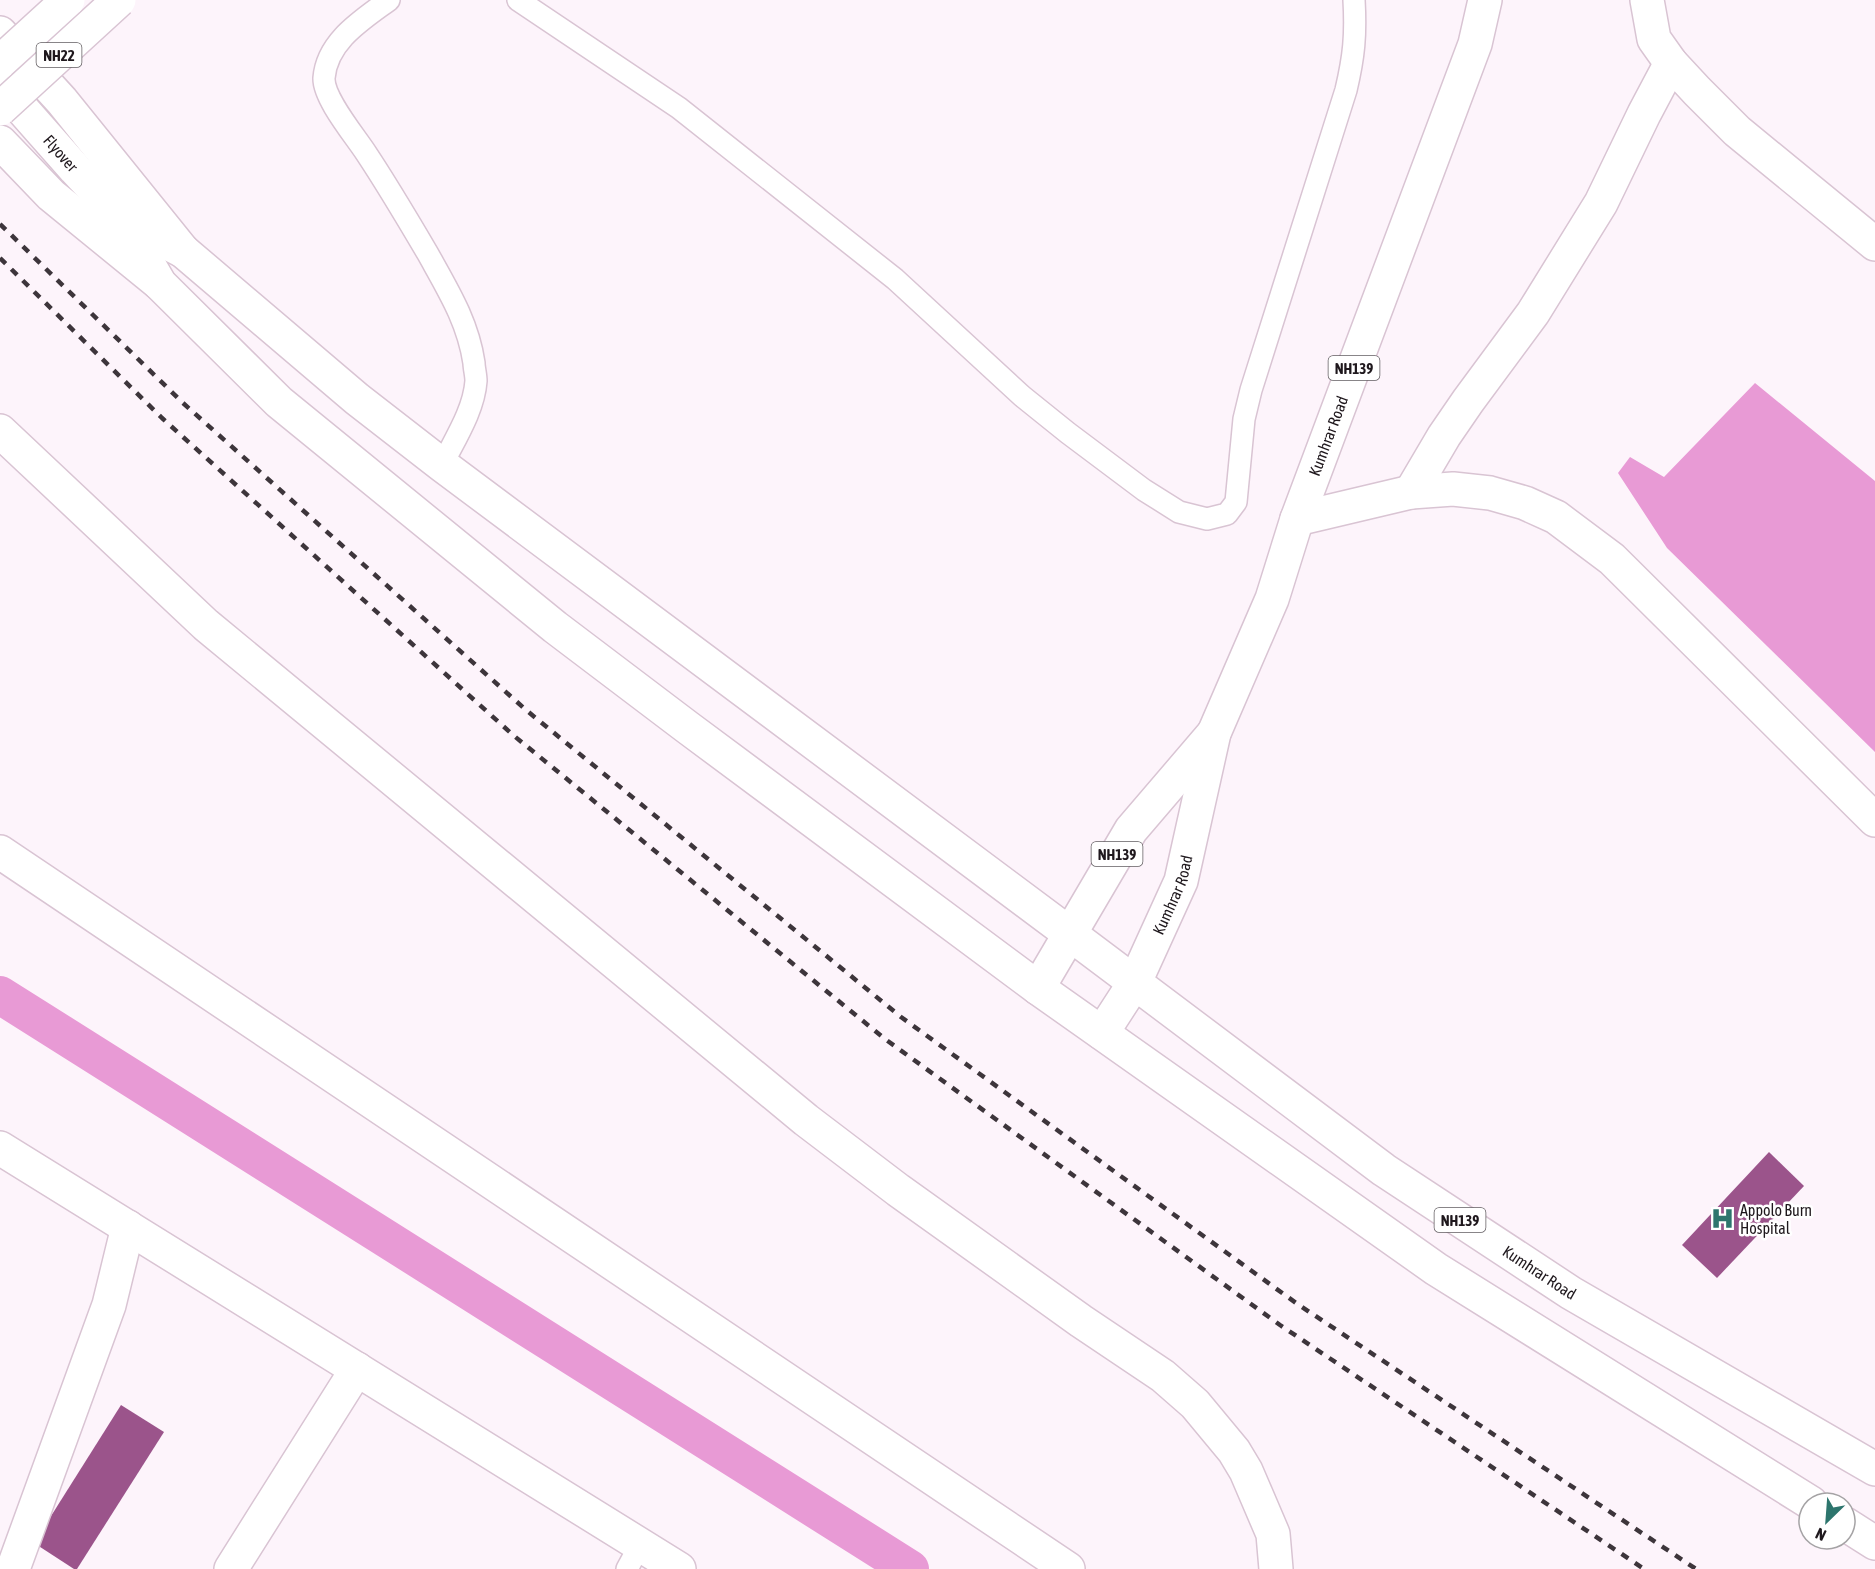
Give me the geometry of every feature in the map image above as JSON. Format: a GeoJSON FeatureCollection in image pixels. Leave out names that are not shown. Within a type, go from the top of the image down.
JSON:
{"type":"FeatureCollection","features":[{"type":"Feature","properties":{"kind":"main road","name":"NH22"},"geometry":{"type":"LineString","coordinates":[[0,62],[68,0]]}},
{"type":"Feature","properties":{"kind":"main road","name":"NH22"},"geometry":{"type":"LineString","coordinates":[[0,110],[119,0]]}},
{"type":"Feature","properties":{"kind":"main road","name":"Kumhrar Road"},"geometry":{"type":"LineString","coordinates":[[1102,1033],[1135,982],[1182,880],[1214,734],[1272,599],[1297,519],[1475,44],[1485,0]]}},
{"type":"Feature","properties":{"kind":"main road"},"geometry":{"type":"LineString","coordinates":[[1647,0],[1654,39],[1671,63],[1737,131],[1875,244]]}},
{"type":"Feature","properties":{"kind":"main road"},"geometry":{"type":"LineString","coordinates":[[0,33],[62,101],[183,251],[357,399],[1070,934]]}},
{"type":"Feature","properties":{"kind":"main road"},"geometry":{"type":"LineString","coordinates":[[1411,492],[1444,436],[1533,313],[1601,203],[1671,63]]}},
{"type":"Feature","properties":{"kind":"main road","name":"Flyover"},"geometry":{"type":"LineString","coordinates":[[0,84],[123,220],[160,284]]}},
{"type":"Feature","properties":{"kind":"main road"},"geometry":{"type":"LineString","coordinates":[[0,142],[58,201],[160,284],[279,402],[555,627],[696,734],[1038,988],[1436,1269],[1797,1494]]}},
{"type":"Feature","properties":{"kind":"main road","name":"Flyover"},"geometry":{"type":"LineString","coordinates":[[123,220],[183,251]]}},
{"type":"Feature","properties":{"kind":"main road"},"geometry":{"type":"LineString","coordinates":[[0,431],[206,625],[806,1120],[898,1190],[1081,1321],[1163,1376],[1195,1404],[1234,1451],[1246,1471],[1273,1534],[1276,1569]]}},
{"type":"Feature","properties":{"kind":"main road"},"geometry":{"type":"LineString","coordinates":[[1297,519],[1411,492],[1453,489],[1490,493],[1525,503],[1556,517],[1612,560],[1875,820]]}},
{"type":"Feature","properties":{"kind":"main road","name":"Kumhrar Road"},"geometry":{"type":"LineString","coordinates":[[1038,988],[1131,830],[1214,734]]}},
{"type":"Feature","properties":{"kind":"main road"},"geometry":{"type":"LineString","coordinates":[[0,852],[1068,1569]]}},
{"type":"Feature","properties":{"kind":"main road","name":"Kumhrar Road"},"geometry":{"type":"LineString","coordinates":[[1070,934],[1384,1170],[1571,1293],[1875,1469]]}},
{"type":"Feature","properties":{"kind":"main road"},"geometry":{"type":"LineString","coordinates":[[0,1148],[357,1369],[634,1557],[679,1569]]}},
{"type":"Feature","properties":{"kind":"main road"},"geometry":{"type":"LineString","coordinates":[[13,1569],[109,1305],[128,1227]]}},
{"type":"Feature","properties":{"kind":"main road"},"geometry":{"type":"LineString","coordinates":[[231,1569],[357,1369]]}},
{"type":"Feature","properties":{"kind":"main road"},"geometry":{"type":"LineString","coordinates":[[1857,1532],[1875,1543]]}},
{"type":"Feature","properties":{"kind":"lane"},"geometry":{"type":"LineString","coordinates":[[389,0],[356,25],[336,45],[328,61],[324,80],[333,105],[381,174],[421,242],[460,313],[471,342],[476,380],[472,402],[442,465]]}},
{"type":"Feature","properties":{"kind":"lane"},"geometry":{"type":"LineString","coordinates":[[518,0],[679,108],[791,196],[895,279],[1022,396],[1102,459],[1179,512],[1207,519],[1227,514],[1236,502],[1244,418],[1251,390],[1346,90],[1354,57],[1356,32],[1354,0]]}},
{"type":"Feature","properties":{"kind":"shaded area"},"geometry":{"type":"Polygon","coordinates":[[[1755,383],[1875,481],[1875,752],[1667,548],[1618,473],[1630,457],[1664,477],[1755,383]]]}},
{"type":"Feature","properties":{"kind":"building"},"geometry":{"type":"Polygon","coordinates":[[[1769,1152],[1804,1186],[1717,1278],[1682,1245],[1769,1152]]]}},
{"type":"Feature","properties":{"kind":"building"},"geometry":{"type":"Polygon","coordinates":[[[121,1405],[164,1432],[77,1569],[74,1569],[34,1543],[121,1405]]]}},
{"type":"Feature","properties":{"kind":"waterway"},"geometry":{"type":"LineString","coordinates":[[0,995],[910,1569]]}},
{"type":"Feature","properties":{"kind":"railway"},"geometry":{"type":"LineString","coordinates":[[0,224],[183,403],[526,710],[901,1017],[1296,1303],[1696,1569]]}},
{"type":"Feature","properties":{"kind":"railway"},"geometry":{"type":"LineString","coordinates":[[0,258],[162,418],[513,735],[885,1039],[1280,1325],[1644,1569]]}},
{"type":"Feature","properties":{"kind":"place","name":"Appolo Burn Hospital"},"geometry":{"type":"Point","coordinates":[1722,1219]}}]}
